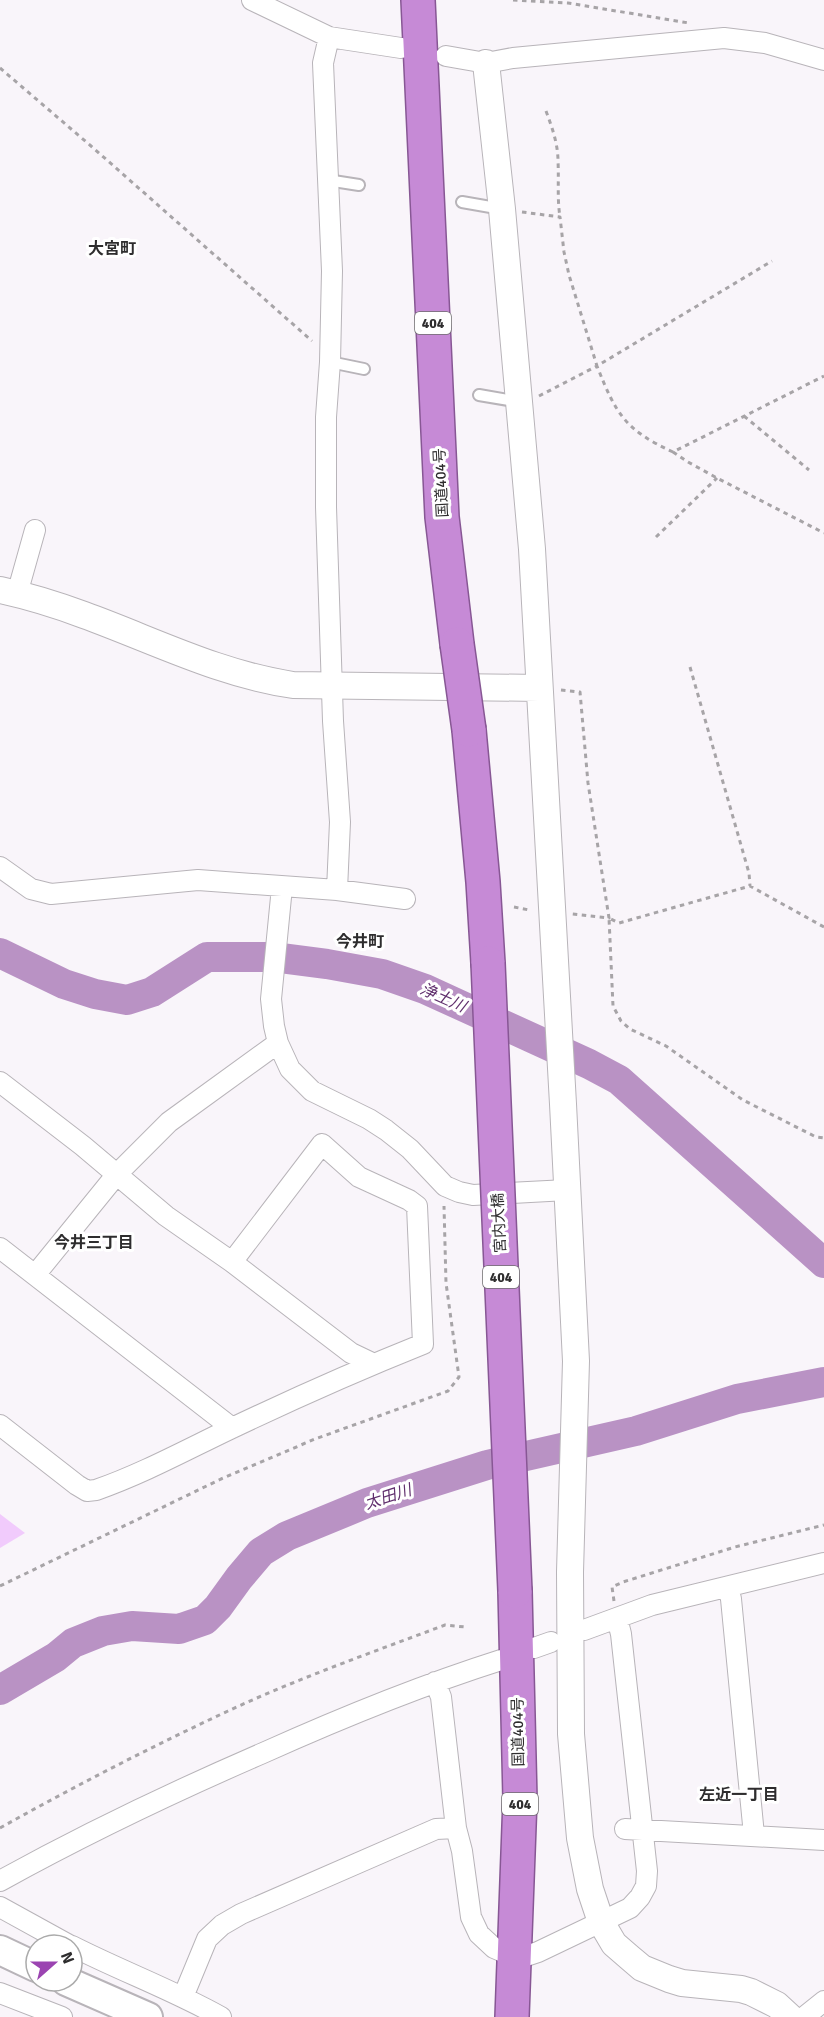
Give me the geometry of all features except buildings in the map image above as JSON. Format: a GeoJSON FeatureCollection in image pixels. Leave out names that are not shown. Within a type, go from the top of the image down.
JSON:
{"type":"FeatureCollection","features":[{"type":"Feature","properties":{"kind":"highway","name":"国道404号"},"geometry":{"type":"LineString","coordinates":[[418,0],[442,517],[469,730],[488,963]]}},
{"type":"Feature","properties":{"kind":"highway","name":"宮内大橋"},"geometry":{"type":"LineString","coordinates":[[488,963],[514,1591]]}},
{"type":"Feature","properties":{"kind":"highway","name":"国道404号"},"geometry":{"type":"LineString","coordinates":[[512,2017],[520,1799],[514,1591]]}},
{"type":"Feature","properties":{"kind":"main road"},"geometry":{"type":"LineString","coordinates":[[0,1950],[24,1961]]}},
{"type":"Feature","properties":{"kind":"main road"},"geometry":{"type":"LineString","coordinates":[[84,1989],[148,2017]]}},
{"type":"Feature","properties":{"kind":"street"},"geometry":{"type":"LineString","coordinates":[[252,0],[328,37],[401,48]]}},
{"type":"Feature","properties":{"kind":"street"},"geometry":{"type":"LineString","coordinates":[[328,37],[323,63],[332,271],[326,417],[326,507],[332,686],[340,822],[337,891]]}},
{"type":"Feature","properties":{"kind":"street"},"geometry":{"type":"LineString","coordinates":[[446,56],[486,63],[513,58],[724,38],[765,43],[824,60]]}},
{"type":"Feature","properties":{"kind":"street"},"geometry":{"type":"LineString","coordinates":[[486,63],[502,209],[532,549],[563,1104],[576,1361],[570,1572],[570,1734],[580,1838],[588,1879],[601,1923],[614,1944],[642,1968],[658,1976],[682,1983],[751,1992],[777,2005],[790,2017]]}},
{"type":"Feature","properties":{"kind":"street"},"geometry":{"type":"LineString","coordinates":[[35,530],[8,592],[82,614],[222,669],[293,685],[539,688]]}},
{"type":"Feature","properties":{"kind":"street"},"geometry":{"type":"LineString","coordinates":[[0,867],[31,890],[51,894],[198,880],[405,899]]}},
{"type":"Feature","properties":{"kind":"street"},"geometry":{"type":"LineString","coordinates":[[282,887],[272,999],[278,1042],[290,1069],[312,1091],[369,1119],[386,1130],[410,1149],[445,1186],[473,1195],[567,1190]]}},
{"type":"Feature","properties":{"kind":"street"},"geometry":{"type":"LineString","coordinates":[[35,1275],[117,1174],[169,1122],[278,1042]]}},
{"type":"Feature","properties":{"kind":"street"},"geometry":{"type":"LineString","coordinates":[[0,1082],[83,1146],[166,1216],[232,1262],[351,1353],[374,1364]]}},
{"type":"Feature","properties":{"kind":"street"},"geometry":{"type":"LineString","coordinates":[[0,1425],[87,1491],[111,1485],[232,1428],[423,1344],[417,1206],[359,1177],[322,1144],[232,1262]]}},
{"type":"Feature","properties":{"kind":"street"},"geometry":{"type":"LineString","coordinates":[[0,1248],[232,1428]]}},
{"type":"Feature","properties":{"kind":"street"},"geometry":{"type":"LineString","coordinates":[[584,1630],[652,1605],[824,1563]]}},
{"type":"Feature","properties":{"kind":"street"},"geometry":{"type":"LineString","coordinates":[[728,1587],[754,1835]]}},
{"type":"Feature","properties":{"kind":"street"},"geometry":{"type":"LineString","coordinates":[[435,1682],[441,1697],[456,1828],[462,1851],[471,1917],[479,1934],[495,1948],[515,1957],[538,1952],[630,1908],[646,1886],[647,1871],[633,1830],[621,1634],[616,1618]]}},
{"type":"Feature","properties":{"kind":"street"},"geometry":{"type":"LineString","coordinates":[[0,1881],[65,1845],[179,1789],[331,1722],[435,1682],[501,1660]]}},
{"type":"Feature","properties":{"kind":"street"},"geometry":{"type":"LineString","coordinates":[[183,1997],[207,1939],[222,1925],[241,1914],[436,1829],[456,1828]]}},
{"type":"Feature","properties":{"kind":"street"},"geometry":{"type":"LineString","coordinates":[[633,1830],[824,1840]]}},
{"type":"Feature","properties":{"kind":"street"},"geometry":{"type":"LineString","coordinates":[[0,1907],[47,1933]]}},
{"type":"Feature","properties":{"kind":"street"},"geometry":{"type":"LineString","coordinates":[[84,1952],[183,1997],[221,2017]]}},
{"type":"Feature","properties":{"kind":"street"},"geometry":{"type":"LineString","coordinates":[[0,1993],[62,2017]]}},
{"type":"Feature","properties":{"kind":"street"},"geometry":{"type":"LineString","coordinates":[[804,2017],[824,2001]]}},
{"type":"Feature","properties":{"kind":"lane"},"geometry":{"type":"LineString","coordinates":[[327,180],[359,185]]}},
{"type":"Feature","properties":{"kind":"lane"},"geometry":{"type":"LineString","coordinates":[[462,202],[502,209]]}},
{"type":"Feature","properties":{"kind":"lane"},"geometry":{"type":"LineString","coordinates":[[330,362],[364,369]]}},
{"type":"Feature","properties":{"kind":"lane"},"geometry":{"type":"LineString","coordinates":[[479,395],[520,402]]}},
{"type":"Feature","properties":{"kind":"path"},"geometry":{"type":"LineString","coordinates":[[513,0],[568,3],[680,20],[704,27],[724,38]]}},
{"type":"Feature","properties":{"kind":"path"},"geometry":{"type":"LineString","coordinates":[[0,68],[291,320],[318,346],[330,362]]}},
{"type":"Feature","properties":{"kind":"path"},"geometry":{"type":"LineString","coordinates":[[546,111],[557,146],[557,190],[569,275],[597,366],[618,413],[641,436],[824,533]]}},
{"type":"Feature","properties":{"kind":"path"},"geometry":{"type":"LineString","coordinates":[[502,209],[561,217]]}},
{"type":"Feature","properties":{"kind":"path"},"geometry":{"type":"LineString","coordinates":[[520,402],[529,400],[597,366],[772,261]]}},
{"type":"Feature","properties":{"kind":"path"},"geometry":{"type":"LineString","coordinates":[[673,452],[824,376]]}},
{"type":"Feature","properties":{"kind":"path"},"geometry":{"type":"LineString","coordinates":[[744,416],[809,470]]}},
{"type":"Feature","properties":{"kind":"path"},"geometry":{"type":"LineString","coordinates":[[656,537],[717,478]]}},
{"type":"Feature","properties":{"kind":"path"},"geometry":{"type":"LineString","coordinates":[[690,667],[749,873],[750,886]]}},
{"type":"Feature","properties":{"kind":"path"},"geometry":{"type":"LineString","coordinates":[[539,688],[580,692],[588,783],[609,918],[613,1006],[621,1021],[630,1029],[666,1046],[743,1100],[816,1137],[824,1138]]}},
{"type":"Feature","properties":{"kind":"path"},"geometry":{"type":"LineString","coordinates":[[565,913],[609,918],[619,923],[750,886],[824,927]]}},
{"type":"Feature","properties":{"kind":"path"},"geometry":{"type":"LineString","coordinates":[[514,907],[529,910]]}},
{"type":"Feature","properties":{"kind":"path"},"geometry":{"type":"LineString","coordinates":[[0,1586],[221,1479],[315,1439],[448,1391],[459,1377],[446,1282],[445,1186]]}},
{"type":"Feature","properties":{"kind":"path"},"geometry":{"type":"LineString","coordinates":[[616,1618],[612,1587],[735,1547],[824,1525]]}},
{"type":"Feature","properties":{"kind":"path"},"geometry":{"type":"LineString","coordinates":[[0,1828],[123,1762],[230,1710],[445,1625],[465,1627]]}},
{"type":"Feature","properties":{"kind":"shaded area"},"geometry":{"type":"Polygon","coordinates":[[[0,1514],[25,1533],[0,1548],[0,1514]]]}},
{"type":"Feature","properties":{"kind":"waterway","name":"浄土川"},"geometry":{"type":"LineString","coordinates":[[0,953],[64,984],[95,994],[127,1000],[152,992],[207,957],[273,957],[327,964],[382,974],[425,989],[619,1080],[824,1263]]}},
{"type":"Feature","properties":{"kind":"waterway","name":"太田川"},"geometry":{"type":"LineString","coordinates":[[0,1690],[56,1657],[73,1643],[103,1631],[132,1626],[179,1629],[205,1620],[261,1552],[287,1536],[367,1503],[487,1465],[636,1431],[737,1399],[824,1382]]}},
{"type":"Feature","properties":{"kind":"district","name":"大宮町"},"geometry":{"type":"Point","coordinates":[112,249]}},
{"type":"Feature","properties":{"kind":"district","name":"今井町"},"geometry":{"type":"Point","coordinates":[360,942]}},
{"type":"Feature","properties":{"kind":"district","name":"今井三丁目"},"geometry":{"type":"Point","coordinates":[94,1243]}},
{"type":"Feature","properties":{"kind":"district","name":"左近一丁目"},"geometry":{"type":"Point","coordinates":[739,1795]}}]}
